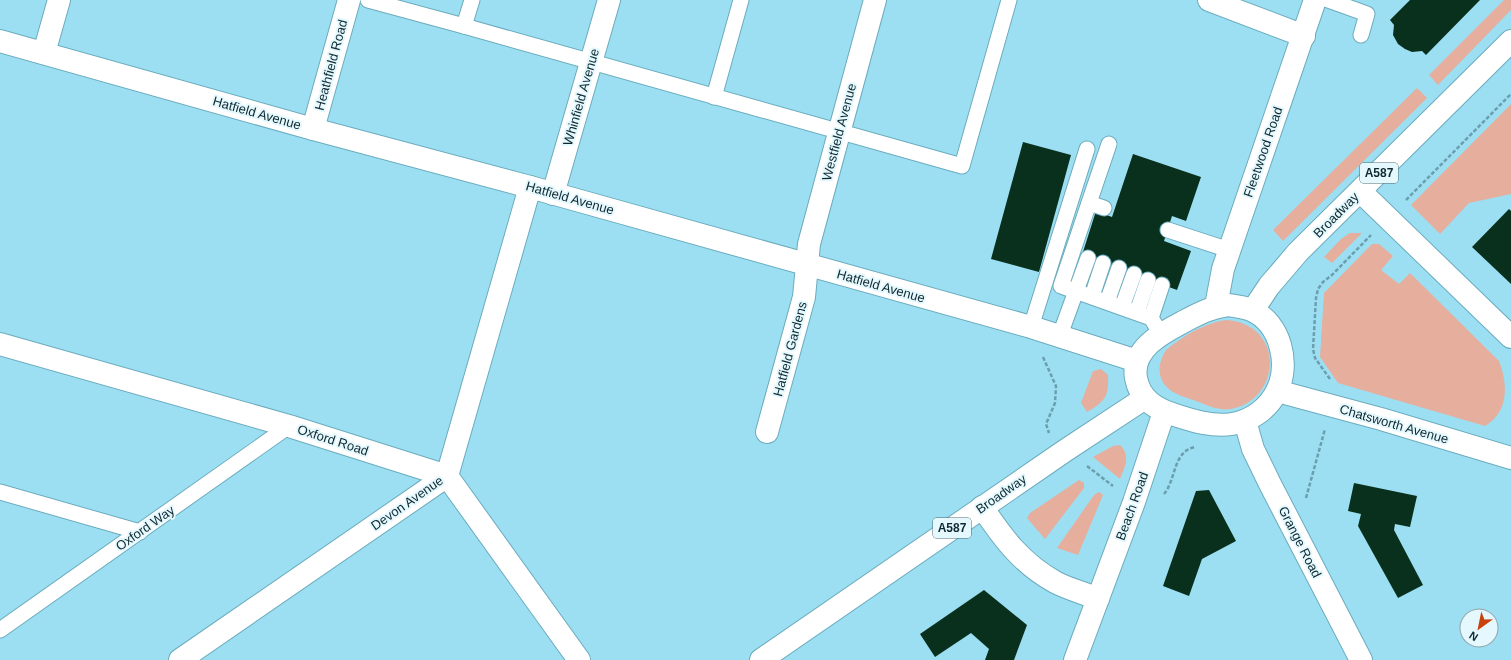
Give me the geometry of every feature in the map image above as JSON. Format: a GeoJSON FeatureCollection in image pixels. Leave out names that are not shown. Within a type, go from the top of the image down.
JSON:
{"type":"FeatureCollection","features":[{"type":"Feature","properties":{"kind":"street"},"geometry":{"type":"LineString","coordinates":[[44,53],[59,0]]}},
{"type":"Feature","properties":{"kind":"street","name":"Heathfield Road"},"geometry":{"type":"LineString","coordinates":[[313,129],[348,0]]}},
{"type":"Feature","properties":{"kind":"street","name":"Whinfield Avenue"},"geometry":{"type":"LineString","coordinates":[[553,194],[609,0]]}},
{"type":"Feature","properties":{"kind":"street","name":"Westfield Avenue"},"geometry":{"type":"LineString","coordinates":[[806,264],[809,244],[838,131],[875,0]]}},
{"type":"Feature","properties":{"kind":"street"},"geometry":{"type":"LineString","coordinates":[[1209,0],[1304,36]]}},
{"type":"Feature","properties":{"kind":"street","name":"Fleetwood Road"},"geometry":{"type":"LineString","coordinates":[[1216,306],[1223,269],[1229,250],[1304,36],[1315,0]]}},
{"type":"Feature","properties":{"kind":"street","name":"Hatfield Avenue"},"geometry":{"type":"LineString","coordinates":[[0,41],[1031,327],[1137,361]]}},
{"type":"Feature","properties":{"kind":"street","name":"Broadway"},"geometry":{"type":"LineString","coordinates":[[1253,310],[1269,286],[1294,258],[1511,41]]}},
{"type":"Feature","properties":{"kind":"street","name":"Devon Avenue"},"geometry":{"type":"LineString","coordinates":[[180,660],[447,476],[530,187]]}},
{"type":"Feature","properties":{"kind":"street"},"geometry":{"type":"LineString","coordinates":[[1360,191],[1511,337]]}},
{"type":"Feature","properties":{"kind":"street","name":"Hatfield Gardens"},"geometry":{"type":"LineString","coordinates":[[767,432],[804,297],[806,264]]}},
{"type":"Feature","properties":{"kind":"street"},"geometry":{"type":"LineString","coordinates":[[1216,306],[1241,306],[1253,310],[1266,320],[1275,331],[1280,344],[1282,362],[1277,391],[1267,406],[1258,414],[1245,421],[1218,425],[1164,412],[1145,398],[1138,388],[1136,376],[1137,361],[1141,353],[1150,343],[1156,326],[1216,306]]}},
{"type":"Feature","properties":{"kind":"street","name":"Oxford Road"},"geometry":{"type":"LineString","coordinates":[[0,344],[289,426],[447,476]]}},
{"type":"Feature","properties":{"kind":"street","name":"Chatsworth Avenue"},"geometry":{"type":"LineString","coordinates":[[1277,391],[1381,419],[1511,458]]}},
{"type":"Feature","properties":{"kind":"street","name":"Broadway"},"geometry":{"type":"LineString","coordinates":[[761,660],[982,507],[1145,398]]}},
{"type":"Feature","properties":{"kind":"street","name":"Beach Road"},"geometry":{"type":"LineString","coordinates":[[1075,660],[1134,502],[1164,412]]}},
{"type":"Feature","properties":{"kind":"street","name":"Grange Road"},"geometry":{"type":"LineString","coordinates":[[1245,421],[1253,449],[1361,660]]}},
{"type":"Feature","properties":{"kind":"street"},"geometry":{"type":"LineString","coordinates":[[447,476],[579,660]]}},
{"type":"Feature","properties":{"kind":"street"},"geometry":{"type":"LineString","coordinates":[[982,507],[1004,540],[1032,568],[1056,583],[1098,599]]}},
{"type":"Feature","properties":{"kind":"lane"},"geometry":{"type":"LineString","coordinates":[[368,0],[962,166],[1009,0]]}},
{"type":"Feature","properties":{"kind":"lane"},"geometry":{"type":"LineString","coordinates":[[464,26],[472,0]]}},
{"type":"Feature","properties":{"kind":"lane"},"geometry":{"type":"LineString","coordinates":[[714,97],[742,0]]}},
{"type":"Feature","properties":{"kind":"lane"},"geometry":{"type":"LineString","coordinates":[[1328,0],[1367,14],[1361,35]]}},
{"type":"Feature","properties":{"kind":"lane"},"geometry":{"type":"LineString","coordinates":[[1109,144],[1061,286],[1136,312],[1156,326],[1162,285]]}},
{"type":"Feature","properties":{"kind":"lane"},"geometry":{"type":"LineString","coordinates":[[1031,327],[1087,149]]}},
{"type":"Feature","properties":{"kind":"lane"},"geometry":{"type":"LineString","coordinates":[[1089,203],[1107,211]]}},
{"type":"Feature","properties":{"kind":"lane"},"geometry":{"type":"LineString","coordinates":[[1175,237],[1229,250]]}},
{"type":"Feature","properties":{"kind":"lane"},"geometry":{"type":"LineString","coordinates":[[1060,336],[1088,258]]}},
{"type":"Feature","properties":{"kind":"lane"},"geometry":{"type":"LineString","coordinates":[[1092,296],[1103,263]]}},
{"type":"Feature","properties":{"kind":"lane"},"geometry":{"type":"LineString","coordinates":[[1107,302],[1119,268]]}},
{"type":"Feature","properties":{"kind":"lane"},"geometry":{"type":"LineString","coordinates":[[1122,307],[1134,274]]}},
{"type":"Feature","properties":{"kind":"lane"},"geometry":{"type":"LineString","coordinates":[[1136,312],[1148,280]]}},
{"type":"Feature","properties":{"kind":"lane","name":"Oxford Way"},"geometry":{"type":"LineString","coordinates":[[0,630],[289,426]]}},
{"type":"Feature","properties":{"kind":"lane"},"geometry":{"type":"LineString","coordinates":[[0,492],[140,532]]}},
{"type":"Feature","properties":{"kind":"path"},"geometry":{"type":"LineString","coordinates":[[1388,218],[1511,94]]}},
{"type":"Feature","properties":{"kind":"shaded area"},"geometry":{"type":"Polygon","coordinates":[[[1504,0],[1511,0],[1511,10],[1438,85],[1429,75],[1504,0]]]}},
{"type":"Feature","properties":{"kind":"shaded area"},"geometry":{"type":"Polygon","coordinates":[[[1417,88],[1427,98],[1283,241],[1273,230],[1417,88]]]}},
{"type":"Feature","properties":{"kind":"shaded area"},"geometry":{"type":"Polygon","coordinates":[[[1511,104],[1511,194],[1469,203],[1440,234],[1411,205],[1511,104]]]}},
{"type":"Feature","properties":{"kind":"shaded area"},"geometry":{"type":"Polygon","coordinates":[[[1350,233],[1362,233],[1332,263],[1324,257],[1341,239],[1350,233]]]}},
{"type":"Feature","properties":{"kind":"shaded area"},"geometry":{"type":"Polygon","coordinates":[[[1372,244],[1379,244],[1393,256],[1381,270],[1399,284],[1410,273],[1499,361],[1504,379],[1504,397],[1499,413],[1485,426],[1338,383],[1320,357],[1324,293],[1372,244]]]}},
{"type":"Feature","properties":{"kind":"shaded area"},"geometry":{"type":"Polygon","coordinates":[[[1226,320],[1245,324],[1260,335],[1264,341],[1270,357],[1270,367],[1264,386],[1250,401],[1231,409],[1213,407],[1173,392],[1164,383],[1160,373],[1161,361],[1166,350],[1179,340],[1202,327],[1226,320]]]}},
{"type":"Feature","properties":{"kind":"shaded area"},"geometry":{"type":"Polygon","coordinates":[[[1101,369],[1108,375],[1107,393],[1105,398],[1098,405],[1087,412],[1081,403],[1093,371],[1101,369]]]}},
{"type":"Feature","properties":{"kind":"shaded area"},"geometry":{"type":"Polygon","coordinates":[[[1120,445],[1125,453],[1126,462],[1120,479],[1093,457],[1113,446],[1120,445]]]}},
{"type":"Feature","properties":{"kind":"shaded area"},"geometry":{"type":"Polygon","coordinates":[[[1079,480],[1084,483],[1084,488],[1045,539],[1027,518],[1030,513],[1079,480]]]}},
{"type":"Feature","properties":{"kind":"shaded area"},"geometry":{"type":"Polygon","coordinates":[[[1099,492],[1103,495],[1078,555],[1057,548],[1094,495],[1099,492]]]}},
{"type":"Feature","properties":{"kind":"building"},"geometry":{"type":"Polygon","coordinates":[[[1410,0],[1480,0],[1426,55],[1422,51],[1412,52],[1405,49],[1398,44],[1393,35],[1394,25],[1390,20],[1410,0]]]}},
{"type":"Feature","properties":{"kind":"building"},"geometry":{"type":"Polygon","coordinates":[[[1023,142],[1071,155],[1039,272],[991,259],[1023,142]]]}},
{"type":"Feature","properties":{"kind":"building"},"geometry":{"type":"Polygon","coordinates":[[[1133,154],[1201,177],[1186,221],[1172,216],[1164,241],[1191,251],[1177,290],[1082,255],[1096,211],[1112,217],[1133,154]]]}},
{"type":"Feature","properties":{"kind":"building"},"geometry":{"type":"Polygon","coordinates":[[[1509,209],[1511,211],[1511,284],[1472,247],[1509,209]]]}},
{"type":"Feature","properties":{"kind":"building"},"geometry":{"type":"Polygon","coordinates":[[[1354,483],[1417,496],[1410,527],[1395,524],[1394,530],[1423,585],[1398,598],[1358,526],[1361,514],[1348,511],[1354,483]]]}},
{"type":"Feature","properties":{"kind":"building"},"geometry":{"type":"Polygon","coordinates":[[[1209,490],[1236,541],[1202,559],[1189,596],[1163,586],[1196,491],[1209,490]]]}},
{"type":"Feature","properties":{"kind":"building"},"geometry":{"type":"Polygon","coordinates":[[[984,590],[1027,625],[1014,660],[985,660],[989,649],[971,633],[935,657],[920,634],[984,590]]]}}]}
